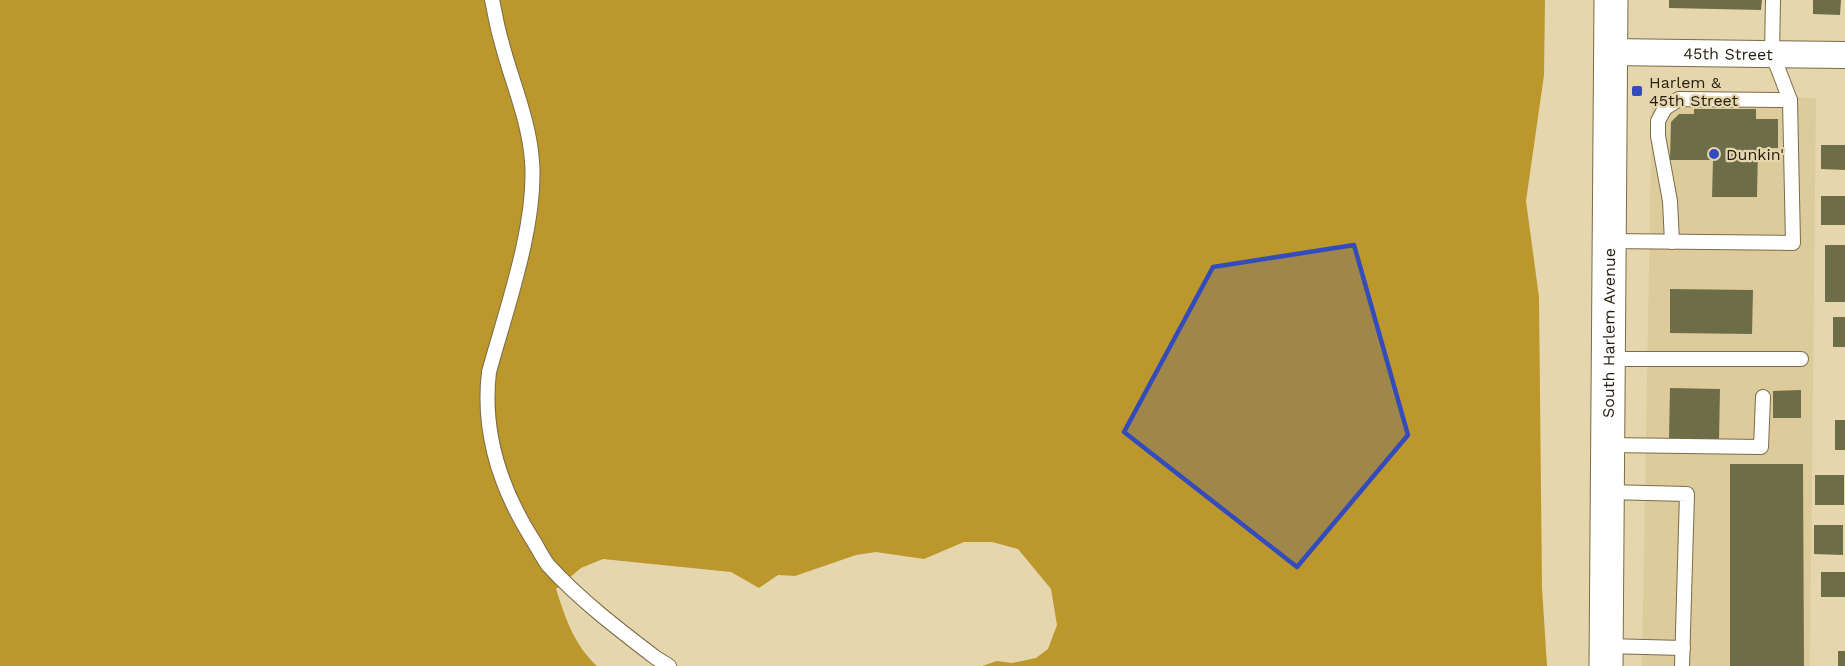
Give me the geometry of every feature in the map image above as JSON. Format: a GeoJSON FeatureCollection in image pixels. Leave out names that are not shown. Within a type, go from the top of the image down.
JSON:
{"type":"FeatureCollection","features":[{"type":"Feature","properties":{"kind":"main road","name":"South Harlem Avenue"},"geometry":{"type":"LineString","coordinates":[[1606,656],[1611,0]]}},
{"type":"Feature","properties":{"kind":"street","name":"45th Street"},"geometry":{"type":"LineString","coordinates":[[1611,52],[1845,55]]}},
{"type":"Feature","properties":{"kind":"lane"},"geometry":{"type":"LineString","coordinates":[[492,0],[501,41],[527,130],[532,160],[532,193],[519,264],[489,372],[487,396],[491,442],[510,501],[547,563],[578,596],[669,666]]}},
{"type":"Feature","properties":{"kind":"lane"},"geometry":{"type":"LineString","coordinates":[[1609,241],[1792,243],[1790,100],[1772,53],[1773,0]]}},
{"type":"Feature","properties":{"kind":"lane"},"geometry":{"type":"LineString","coordinates":[[1672,242],[1670,201],[1658,136],[1658,122],[1665,108],[1679,99],[1790,100]]}},
{"type":"Feature","properties":{"kind":"lane"},"geometry":{"type":"LineString","coordinates":[[1608,359],[1802,359]]}},
{"type":"Feature","properties":{"kind":"lane"},"geometry":{"type":"LineString","coordinates":[[1608,445],[1761,447],[1762,397]]}},
{"type":"Feature","properties":{"kind":"lane"},"geometry":{"type":"LineString","coordinates":[[1607,492],[1687,494],[1682,666]]}},
{"type":"Feature","properties":{"kind":"lane"},"geometry":{"type":"LineString","coordinates":[[1606,656],[1683,648]]}},
{"type":"Feature","properties":{"kind":"highlighted area"},"geometry":{"type":"Polygon","coordinates":[[[1354,245],[1408,435],[1297,567],[1124,432],[1213,267],[1354,245]]]}},
{"type":"Feature","properties":{"kind":"shaded area"},"geometry":{"type":"Polygon","coordinates":[[[0,0],[1545,0],[1544,75],[1526,201],[1539,297],[1542,588],[1547,666],[982,666],[997,661],[1012,663],[1036,658],[1048,649],[1057,625],[1051,589],[1018,549],[992,542],[964,542],[924,559],[876,552],[856,555],[795,576],[778,575],[759,588],[731,572],[603,559],[581,568],[556,589],[576,640],[597,666],[0,666],[0,0]]]}},
{"type":"Feature","properties":{"kind":"shaded area"},"geometry":{"type":"Polygon","coordinates":[[[1652,94],[1816,98],[1810,666],[1642,666],[1652,94]]]}},
{"type":"Feature","properties":{"kind":"building"},"geometry":{"type":"Polygon","coordinates":[[[1669,0],[1762,0],[1761,10],[1669,8],[1669,0]]]}},
{"type":"Feature","properties":{"kind":"building"},"geometry":{"type":"Polygon","coordinates":[[[1813,0],[1841,0],[1840,15],[1813,14],[1813,0]]]}},
{"type":"Feature","properties":{"kind":"building","name":"Dunkin'"},"geometry":{"type":"Polygon","coordinates":[[[1694,109],[1756,109],[1756,119],[1778,119],[1778,148],[1758,148],[1757,197],[1712,197],[1713,160],[1670,160],[1671,122],[1679,114],[1694,114],[1694,109]]]}},
{"type":"Feature","properties":{"kind":"building"},"geometry":{"type":"Polygon","coordinates":[[[1821,145],[1845,145],[1845,170],[1821,169],[1821,145]]]}},
{"type":"Feature","properties":{"kind":"building"},"geometry":{"type":"Polygon","coordinates":[[[1821,196],[1845,196],[1845,225],[1821,225],[1821,196]]]}},
{"type":"Feature","properties":{"kind":"building"},"geometry":{"type":"Polygon","coordinates":[[[1825,245],[1845,245],[1845,302],[1825,302],[1825,245]]]}},
{"type":"Feature","properties":{"kind":"building"},"geometry":{"type":"Polygon","coordinates":[[[1670,289],[1753,290],[1752,334],[1670,333],[1670,289]]]}},
{"type":"Feature","properties":{"kind":"building"},"geometry":{"type":"Polygon","coordinates":[[[1833,317],[1845,317],[1845,347],[1833,347],[1833,317]]]}},
{"type":"Feature","properties":{"kind":"building"},"geometry":{"type":"Polygon","coordinates":[[[1670,388],[1720,389],[1719,440],[1669,439],[1670,388]]]}},
{"type":"Feature","properties":{"kind":"building"},"geometry":{"type":"Polygon","coordinates":[[[1801,390],[1801,418],[1773,418],[1773,391],[1801,390]]]}},
{"type":"Feature","properties":{"kind":"building"},"geometry":{"type":"Polygon","coordinates":[[[1835,420],[1845,420],[1845,450],[1835,450],[1835,420]]]}},
{"type":"Feature","properties":{"kind":"building"},"geometry":{"type":"Polygon","coordinates":[[[1730,464],[1803,464],[1804,666],[1730,666],[1730,464]]]}},
{"type":"Feature","properties":{"kind":"building"},"geometry":{"type":"Polygon","coordinates":[[[1815,475],[1844,475],[1844,505],[1815,505],[1815,475]]]}},
{"type":"Feature","properties":{"kind":"building"},"geometry":{"type":"Polygon","coordinates":[[[1814,525],[1843,525],[1843,555],[1814,554],[1814,525]]]}},
{"type":"Feature","properties":{"kind":"building"},"geometry":{"type":"Polygon","coordinates":[[[1821,572],[1845,572],[1845,597],[1821,597],[1821,572]]]}},
{"type":"Feature","properties":{"kind":"building"},"geometry":{"type":"Polygon","coordinates":[[[1838,651],[1845,651],[1845,666],[1838,666],[1838,651]]]}},
{"type":"Feature","properties":{"kind":"place","name":"Harlem & 45th Street"},"geometry":{"type":"Point","coordinates":[1637,91]}},
{"type":"Feature","properties":{"kind":"place","name":"Dunkin'"},"geometry":{"type":"Point","coordinates":[1714,154]}}]}
